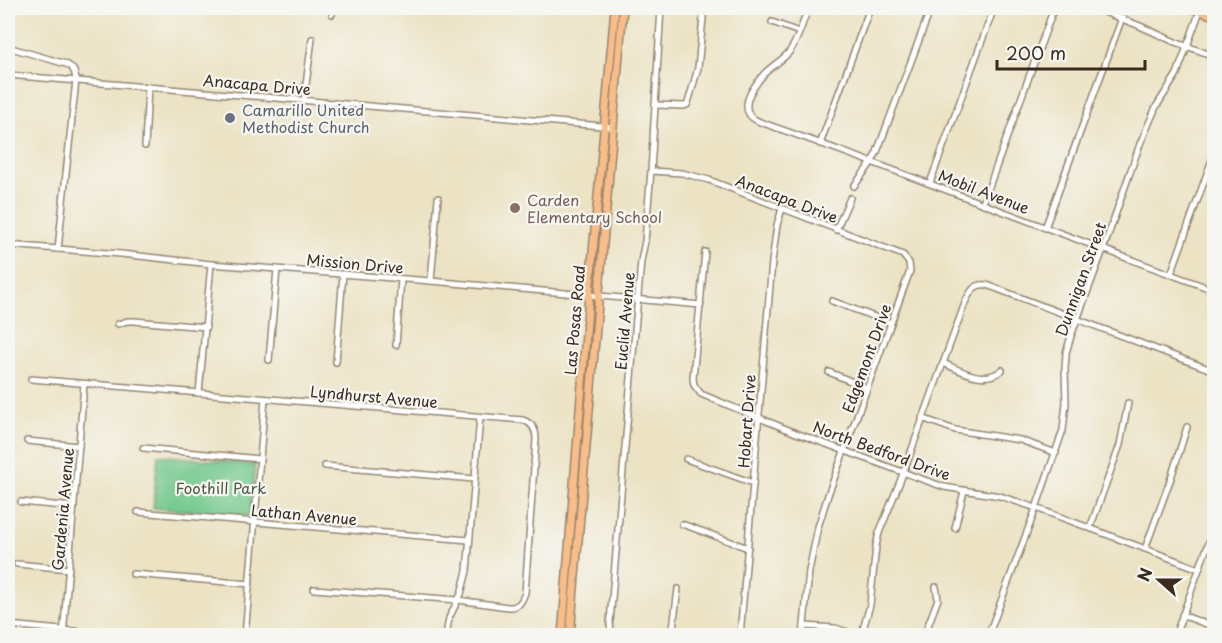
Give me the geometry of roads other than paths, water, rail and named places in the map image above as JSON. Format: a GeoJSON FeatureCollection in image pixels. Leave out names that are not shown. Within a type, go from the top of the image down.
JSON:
{"type":"FeatureCollection","features":[{"type":"Feature","properties":{"kind":"main road","name":"Las Posas Road"},"geometry":{"type":"LineString","coordinates":[[570,636],[598,296],[615,8]]}},
{"type":"Feature","properties":{"kind":"main road","name":"Las Posas Road"},"geometry":{"type":"LineString","coordinates":[[562,636],[590,296],[623,8]]}},
{"type":"Feature","properties":{"kind":"main road"},"geometry":{"type":"LineString","coordinates":[[1191,8],[1200,9],[1215,16]]}},
{"type":"Feature","properties":{"kind":"street","name":"Euclid Avenue"},"geometry":{"type":"LineString","coordinates":[[610,636],[651,171],[661,8]]}},
{"type":"Feature","properties":{"kind":"street"},"geometry":{"type":"LineString","coordinates":[[655,105],[687,105],[698,68],[704,8]]}},
{"type":"Feature","properties":{"kind":"street"},"geometry":{"type":"LineString","coordinates":[[772,22],[799,32],[808,8]]}},
{"type":"Feature","properties":{"kind":"street"},"geometry":{"type":"LineString","coordinates":[[820,144],[870,8]]}},
{"type":"Feature","properties":{"kind":"street"},"geometry":{"type":"LineString","coordinates":[[854,186],[877,152],[931,8]]}},
{"type":"Feature","properties":{"kind":"street"},"geometry":{"type":"LineString","coordinates":[[930,183],[994,8]]}},
{"type":"Feature","properties":{"kind":"street"},"geometry":{"type":"LineString","coordinates":[[983,203],[1054,8]]}},
{"type":"Feature","properties":{"kind":"street"},"geometry":{"type":"LineString","coordinates":[[1094,8],[1215,56]]}},
{"type":"Feature","properties":{"kind":"street","name":"Dunnigan Street"},"geometry":{"type":"LineString","coordinates":[[988,636],[1064,430],[1066,353],[1140,144],[1156,106],[1177,74],[1200,9]]}},
{"type":"Feature","properties":{"kind":"street"},"geometry":{"type":"LineString","coordinates":[[1046,228],[1122,18]]}},
{"type":"Feature","properties":{"kind":"street","name":"Mobil Avenue"},"geometry":{"type":"LineString","coordinates":[[799,32],[788,54],[764,74],[748,99],[748,113],[753,118],[1215,290]]}},
{"type":"Feature","properties":{"kind":"street"},"geometry":{"type":"LineString","coordinates":[[304,100],[312,39]]}},
{"type":"Feature","properties":{"kind":"street"},"geometry":{"type":"LineString","coordinates":[[8,47],[66,64],[75,72],[58,249]]}},
{"type":"Feature","properties":{"kind":"street","name":"Anacapa Drive"},"geometry":{"type":"LineString","coordinates":[[8,75],[609,126]]}},
{"type":"Feature","properties":{"kind":"street"},"geometry":{"type":"LineString","coordinates":[[145,146],[148,87]]}},
{"type":"Feature","properties":{"kind":"street"},"geometry":{"type":"LineString","coordinates":[[1171,274],[1215,154]]}},
{"type":"Feature","properties":{"kind":"street","name":"Anacapa Drive"},"geometry":{"type":"LineString","coordinates":[[651,171],[696,176],[903,255],[909,263]]}},
{"type":"Feature","properties":{"kind":"street"},"geometry":{"type":"LineString","coordinates":[[431,281],[438,198]]}},
{"type":"Feature","properties":{"kind":"street"},"geometry":{"type":"LineString","coordinates":[[836,231],[850,198]]}},
{"type":"Feature","properties":{"kind":"street","name":"Hobart Drive"},"geometry":{"type":"LineString","coordinates":[[740,636],[774,237],[782,209]]}},
{"type":"Feature","properties":{"kind":"street","name":"Mission Drive"},"geometry":{"type":"LineString","coordinates":[[8,244],[211,264],[701,305]]}},
{"type":"Feature","properties":{"kind":"street"},"geometry":{"type":"LineString","coordinates":[[701,305],[705,252]]}},
{"type":"Feature","properties":{"kind":"street","name":"Edgemont Drive"},"geometry":{"type":"LineString","coordinates":[[803,636],[809,571],[828,495],[910,271],[909,263]]}},
{"type":"Feature","properties":{"kind":"street"},"geometry":{"type":"LineString","coordinates":[[199,393],[211,264]]}},
{"type":"Feature","properties":{"kind":"street"},"geometry":{"type":"LineString","coordinates":[[269,360],[277,269]]}},
{"type":"Feature","properties":{"kind":"street"},"geometry":{"type":"LineString","coordinates":[[336,362],[343,274]]}},
{"type":"Feature","properties":{"kind":"street"},"geometry":{"type":"LineString","coordinates":[[396,345],[402,279]]}},
{"type":"Feature","properties":{"kind":"street"},"geometry":{"type":"LineString","coordinates":[[804,626],[835,628],[860,636],[870,605],[879,533],[965,303],[971,290],[979,285],[984,284],[1215,371]]}},
{"type":"Feature","properties":{"kind":"street"},"geometry":{"type":"LineString","coordinates":[[832,301],[891,323]]}},
{"type":"Feature","properties":{"kind":"street","name":"North Bedford Drive"},"geometry":{"type":"LineString","coordinates":[[701,305],[693,378],[701,394],[844,451],[944,487],[1000,496],[1200,569]]}},
{"type":"Feature","properties":{"kind":"street"},"geometry":{"type":"LineString","coordinates":[[118,324],[134,321],[206,327]]}},
{"type":"Feature","properties":{"kind":"street"},"geometry":{"type":"LineString","coordinates":[[943,363],[982,377],[993,376],[1002,370]]}},
{"type":"Feature","properties":{"kind":"street"},"geometry":{"type":"LineString","coordinates":[[829,372],[867,388]]}},
{"type":"Feature","properties":{"kind":"street","name":"Lyndhurst Avenue"},"geometry":{"type":"LineString","coordinates":[[31,379],[523,420],[531,424],[536,439],[525,593],[519,604],[508,607],[458,600]]}},
{"type":"Feature","properties":{"kind":"street","name":"Gardenia Avenue"},"geometry":{"type":"LineString","coordinates":[[63,633],[84,384]]}},
{"type":"Feature","properties":{"kind":"street"},"geometry":{"type":"LineString","coordinates":[[245,636],[265,399]]}},
{"type":"Feature","properties":{"kind":"street"},"geometry":{"type":"LineString","coordinates":[[1090,528],[1120,445],[1128,403]]}},
{"type":"Feature","properties":{"kind":"street"},"geometry":{"type":"LineString","coordinates":[[446,636],[449,618],[463,588],[467,571],[480,417]]}},
{"type":"Feature","properties":{"kind":"street"},"geometry":{"type":"LineString","coordinates":[[922,418],[955,430],[1000,436],[1056,453]]}},
{"type":"Feature","properties":{"kind":"street"},"geometry":{"type":"LineString","coordinates":[[1145,549],[1187,427]]}},
{"type":"Feature","properties":{"kind":"street"},"geometry":{"type":"LineString","coordinates":[[27,441],[79,446]]}},
{"type":"Feature","properties":{"kind":"street"},"geometry":{"type":"LineString","coordinates":[[143,448],[260,459]]}},
{"type":"Feature","properties":{"kind":"street"},"geometry":{"type":"LineString","coordinates":[[686,459],[753,483]]}},
{"type":"Feature","properties":{"kind":"street"},"geometry":{"type":"LineString","coordinates":[[325,466],[474,479]]}},
{"type":"Feature","properties":{"kind":"street"},"geometry":{"type":"LineString","coordinates":[[955,528],[964,491]]}},
{"type":"Feature","properties":{"kind":"street"},"geometry":{"type":"LineString","coordinates":[[21,502],[74,507]]}},
{"type":"Feature","properties":{"kind":"street","name":"Lathan Avenue"},"geometry":{"type":"LineString","coordinates":[[138,512],[469,540]]}},
{"type":"Feature","properties":{"kind":"street"},"geometry":{"type":"LineString","coordinates":[[682,524],[748,548]]}},
{"type":"Feature","properties":{"kind":"street"},"geometry":{"type":"LineString","coordinates":[[1175,636],[1215,528]]}},
{"type":"Feature","properties":{"kind":"street"},"geometry":{"type":"LineString","coordinates":[[17,564],[69,569]]}},
{"type":"Feature","properties":{"kind":"street"},"geometry":{"type":"LineString","coordinates":[[133,574],[250,584]]}},
{"type":"Feature","properties":{"kind":"street"},"geometry":{"type":"LineString","coordinates":[[924,636],[938,599],[936,587]]}},
{"type":"Feature","properties":{"kind":"street"},"geometry":{"type":"LineString","coordinates":[[314,589],[458,600]]}},
{"type":"Feature","properties":{"kind":"street"},"geometry":{"type":"LineString","coordinates":[[672,636],[678,589]]}},
{"type":"Feature","properties":{"kind":"street"},"geometry":{"type":"LineString","coordinates":[[1182,615],[1215,627]]}},
{"type":"Feature","properties":{"kind":"street"},"geometry":{"type":"LineString","coordinates":[[8,625],[63,633],[126,636]]}},
{"type":"Feature","properties":{"kind":"place","name":"Camarillo United Methodist Church"},"geometry":{"type":"Point","coordinates":[230,118]}},
{"type":"Feature","properties":{"kind":"place","name":"Carden Elementary School"},"geometry":{"type":"Point","coordinates":[515,208]}},
{"type":"Feature","properties":{"kind":"park label","name":"Foothill Park"},"geometry":{"type":"Point","coordinates":[221,487]}}]}
